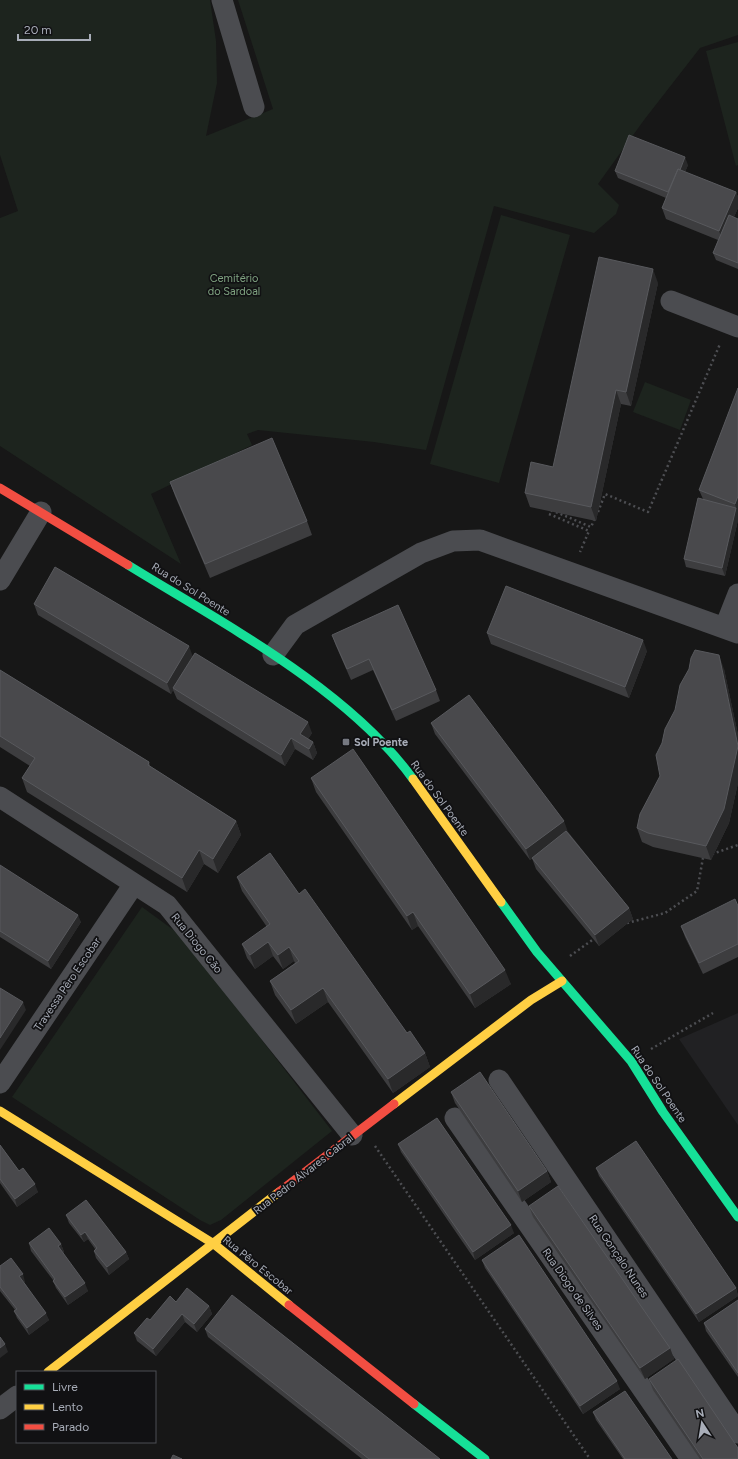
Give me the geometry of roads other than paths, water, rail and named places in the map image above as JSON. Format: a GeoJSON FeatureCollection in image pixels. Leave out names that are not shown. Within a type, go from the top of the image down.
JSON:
{"type":"FeatureCollection","features":[{"type":"Feature","properties":{"kind":"street"},"geometry":{"type":"LineString","coordinates":[[222,0],[254,107]]}},
{"type":"Feature","properties":{"kind":"street"},"geometry":{"type":"LineString","coordinates":[[671,301],[734,325]]}},
{"type":"Feature","properties":{"kind":"street","name":"Rua do Sol Poente"},"geometry":{"type":"LineString","coordinates":[[0,488],[273,655],[315,685],[365,725],[404,767],[537,952],[631,1061],[663,1112],[738,1217]]}},
{"type":"Feature","properties":{"kind":"street"},"geometry":{"type":"LineString","coordinates":[[0,580],[41,512]]}},
{"type":"Feature","properties":{"kind":"street"},"geometry":{"type":"LineString","coordinates":[[273,655],[295,625],[420,553],[453,540],[480,540],[732,630],[738,594]]}},
{"type":"Feature","properties":{"kind":"street","name":"Rua Diogo Cão"},"geometry":{"type":"LineString","coordinates":[[0,797],[167,905],[357,1131]]}},
{"type":"Feature","properties":{"kind":"street","name":"Travessa Pêro Escobar"},"geometry":{"type":"LineString","coordinates":[[0,1083],[134,884]]}},
{"type":"Feature","properties":{"kind":"street","name":"Rua Pedro Álvares Cabral"},"geometry":{"type":"LineString","coordinates":[[49,1371],[357,1131],[531,1000],[562,981]]}},
{"type":"Feature","properties":{"kind":"street","name":"Rua Gonçalo Nunes"},"geometry":{"type":"LineString","coordinates":[[499,1080],[738,1432]]}},
{"type":"Feature","properties":{"kind":"street","name":"Rua Pêro Escobar"},"geometry":{"type":"LineString","coordinates":[[0,1111],[214,1244],[273,1293],[485,1459]]}},
{"type":"Feature","properties":{"kind":"street","name":"Rua Diogo de Silves"},"geometry":{"type":"LineString","coordinates":[[455,1118],[692,1459]]}},
{"type":"Feature","properties":{"kind":"street"},"geometry":{"type":"LineString","coordinates":[[0,1409],[16,1397]]}},
{"type":"Feature","properties":{"kind":"place","name":"Sol Poente"},"geometry":{"type":"Point","coordinates":[346,742]}},
{"type":"Feature","properties":{"kind":"park label","name":"Cemitério do Sardoal"},"geometry":{"type":"Point","coordinates":[234,284]}}]}
